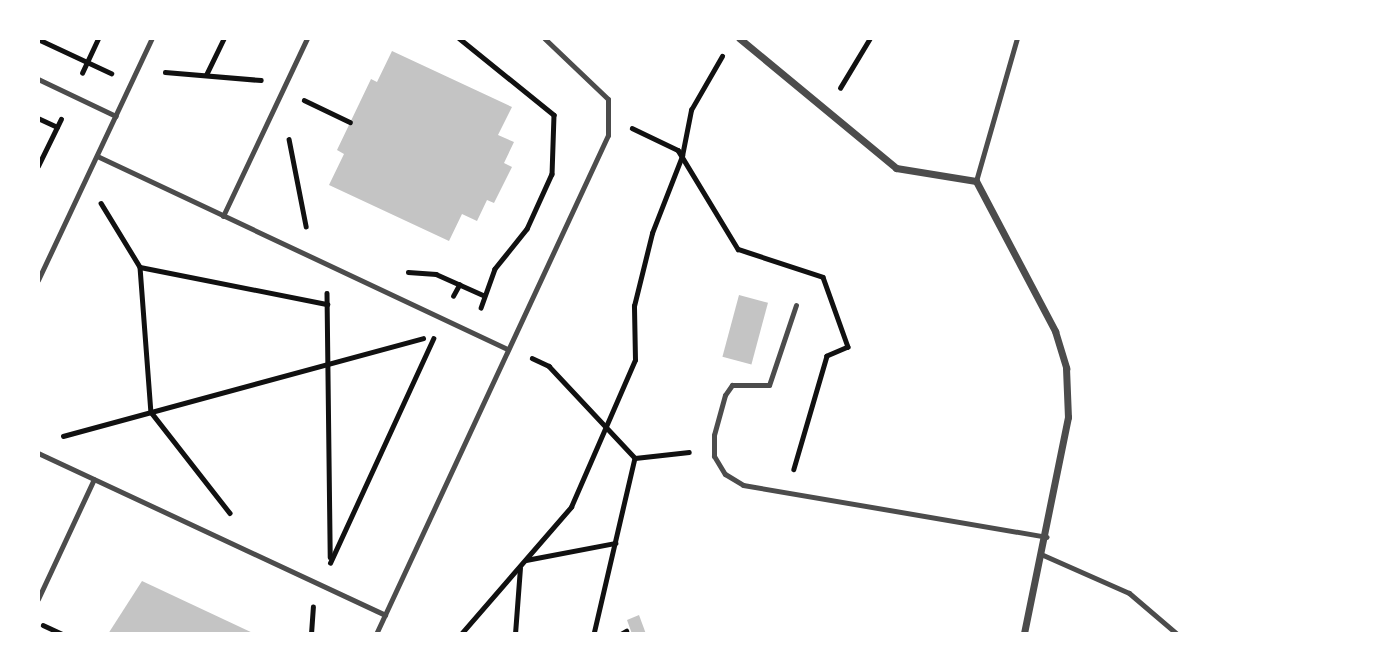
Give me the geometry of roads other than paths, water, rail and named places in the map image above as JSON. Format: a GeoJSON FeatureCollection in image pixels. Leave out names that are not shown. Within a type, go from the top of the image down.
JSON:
{"type":"FeatureCollection","features":[{"type":"Feature","properties":{"kind":"street"},"geometry":{"type":"LineString","coordinates":[[739,38],[897,168],[976,181],[1049,320],[1066,368],[1068,417],[1043,555],[1024,634]]}},
{"type":"Feature","properties":{"kind":"lane"},"geometry":{"type":"LineString","coordinates":[[38,280],[152,38]]}},
{"type":"Feature","properties":{"kind":"lane"},"geometry":{"type":"LineString","coordinates":[[223,216],[307,38]]}},
{"type":"Feature","properties":{"kind":"lane"},"geometry":{"type":"LineString","coordinates":[[376,634],[612,118],[596,83],[544,38]]}},
{"type":"Feature","properties":{"kind":"lane"},"geometry":{"type":"LineString","coordinates":[[976,181],[1017,38]]}},
{"type":"Feature","properties":{"kind":"lane"},"geometry":{"type":"LineString","coordinates":[[38,79],[116,116]]}},
{"type":"Feature","properties":{"kind":"lane"},"geometry":{"type":"LineString","coordinates":[[97,156],[509,348]]}},
{"type":"Feature","properties":{"kind":"lane"},"geometry":{"type":"LineString","coordinates":[[796,305],[769,385],[732,385],[725,395],[714,456],[725,474],[743,485],[1046,537]]}},
{"type":"Feature","properties":{"kind":"lane"},"geometry":{"type":"LineString","coordinates":[[38,453],[385,615]]}},
{"type":"Feature","properties":{"kind":"lane"},"geometry":{"type":"LineString","coordinates":[[38,598],[94,479]]}},
{"type":"Feature","properties":{"kind":"lane"},"geometry":{"type":"LineString","coordinates":[[1043,555],[1129,593],[1177,634]]}}]}
